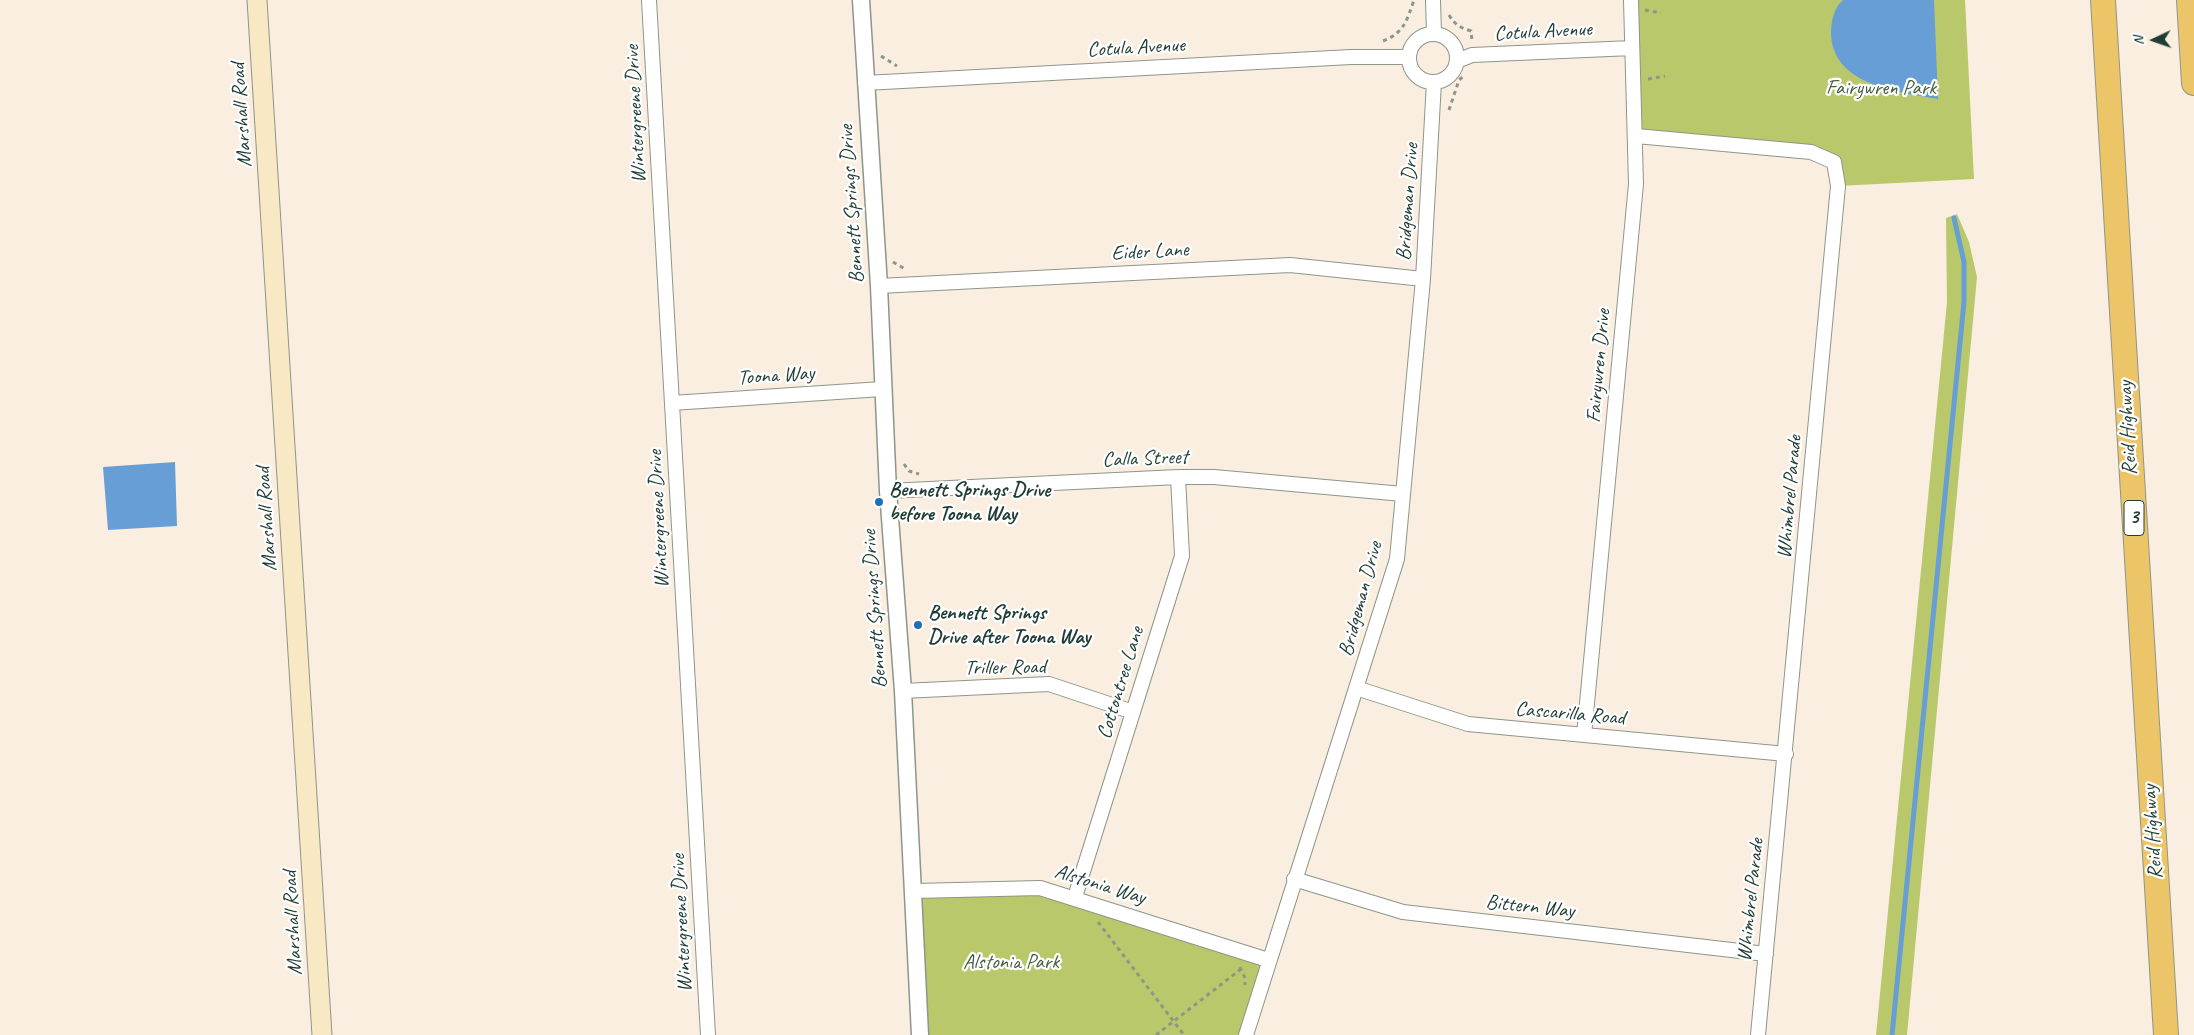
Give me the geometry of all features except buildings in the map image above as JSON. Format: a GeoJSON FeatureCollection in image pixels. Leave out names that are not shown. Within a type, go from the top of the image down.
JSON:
{"type":"FeatureCollection","features":[{"type":"Feature","properties":{"kind":"highway","name":"Reid Highway"},"geometry":{"type":"LineString","coordinates":[[2103,0],[2166,1035]]}},
{"type":"Feature","properties":{"kind":"highway"},"geometry":{"type":"LineString","coordinates":[[2189,0],[2194,83]]}},
{"type":"Feature","properties":{"kind":"main road","name":"Marshall Road"},"geometry":{"type":"LineString","coordinates":[[257,0],[322,1035]]}},
{"type":"Feature","properties":{"kind":"street","name":"Wintergreene Drive"},"geometry":{"type":"LineString","coordinates":[[649,0],[708,1035]]}},
{"type":"Feature","properties":{"kind":"street","name":"Bennett Springs Drive"},"geometry":{"type":"LineString","coordinates":[[861,0],[879,286],[882,389],[888,491],[903,691],[920,1035]]}},
{"type":"Feature","properties":{"kind":"street"},"geometry":{"type":"LineString","coordinates":[[1433,0],[1434,34]]}},
{"type":"Feature","properties":{"kind":"street","name":"Fairywren Drive"},"geometry":{"type":"LineString","coordinates":[[1584,735],[1636,184],[1632,0]]}},
{"type":"Feature","properties":{"kind":"street"},"geometry":{"type":"LineString","coordinates":[[1427,34],[1434,34],[1444,36],[1452,42],[1457,60],[1450,75],[1434,82],[1426,81],[1414,72],[1409,57],[1414,43],[1427,34]]}},
{"type":"Feature","properties":{"kind":"street","name":"Cotula Avenue"},"geometry":{"type":"LineString","coordinates":[[1457,60],[1472,55],[1632,48]]}},
{"type":"Feature","properties":{"kind":"street","name":"Cotula Avenue"},"geometry":{"type":"LineString","coordinates":[[865,83],[1351,56],[1409,57]]}},
{"type":"Feature","properties":{"kind":"street","name":"Bridgeman Drive"},"geometry":{"type":"LineString","coordinates":[[1246,1035],[1268,960],[1397,559],[1423,279],[1434,82]]}},
{"type":"Feature","properties":{"kind":"street","name":"Whimbrel Parade"},"geometry":{"type":"LineString","coordinates":[[1636,136],[1811,152],[1834,162],[1838,186],[1837,221],[1758,1035]]}},
{"type":"Feature","properties":{"kind":"street","name":"Eider Lane"},"geometry":{"type":"LineString","coordinates":[[879,286],[1290,264],[1423,279]]}},
{"type":"Feature","properties":{"kind":"street","name":"Toona Way"},"geometry":{"type":"LineString","coordinates":[[672,403],[882,389]]}},
{"type":"Feature","properties":{"kind":"street","name":"Calla Street"},"geometry":{"type":"LineString","coordinates":[[888,491],[1178,477],[1214,477],[1402,494]]}},
{"type":"Feature","properties":{"kind":"street","name":"Cottontree Lane"},"geometry":{"type":"LineString","coordinates":[[1078,898],[1182,556],[1178,477]]}},
{"type":"Feature","properties":{"kind":"street","name":"Triller Road"},"geometry":{"type":"LineString","coordinates":[[903,691],[1049,684],[1133,712]]}},
{"type":"Feature","properties":{"kind":"street","name":"Cascarilla Road"},"geometry":{"type":"LineString","coordinates":[[1356,688],[1468,724],[1786,754]]}},
{"type":"Feature","properties":{"kind":"street","name":"Bittern Way"},"geometry":{"type":"LineString","coordinates":[[1294,879],[1403,912],[1766,954]]}},
{"type":"Feature","properties":{"kind":"street","name":"Alstonia Way"},"geometry":{"type":"LineString","coordinates":[[914,891],[1040,888],[1078,898],[1268,960]]}},
{"type":"Feature","properties":{"kind":"street","name":"Bridgeman Drive"},"geometry":{"type":"LineString","coordinates":[[1251,1020],[1252,1035]]}},
{"type":"Feature","properties":{"kind":"path"},"geometry":{"type":"LineString","coordinates":[[1448,12],[1453,22],[1462,28],[1472,31],[1472,69],[1459,80],[1449,109],[1448,119]]}},
{"type":"Feature","properties":{"kind":"path"},"geometry":{"type":"LineString","coordinates":[[1078,898],[1184,1035]]}},
{"type":"Feature","properties":{"kind":"path"},"geometry":{"type":"LineString","coordinates":[[1230,948],[1228,956],[1235,960],[1241,969],[1245,978],[1245,990]]}},
{"type":"Feature","properties":{"kind":"path"},"geometry":{"type":"LineString","coordinates":[[1156,1035],[1241,969]]}},
{"type":"Feature","properties":{"kind":"green space","name":"Fairywren Park"},"geometry":{"type":"Polygon","coordinates":[[[1631,0],[1965,0],[1974,179],[1838,186],[1834,162],[1811,152],[1636,136],[1631,0]]]}},
{"type":"Feature","properties":{"kind":"green space"},"geometry":{"type":"Polygon","coordinates":[[[1957,214],[1969,242],[1977,277],[1907,1035],[1876,1035],[1947,302],[1946,218],[1957,214]]]}},
{"type":"Feature","properties":{"kind":"green space","name":"Alstonia Park"},"geometry":{"type":"Polygon","coordinates":[[[1040,888],[1268,960],[1246,1035],[920,1035],[914,891],[1040,888]]]}},
{"type":"Feature","properties":{"kind":"water"},"geometry":{"type":"Polygon","coordinates":[[[1843,0],[1934,0],[1938,99],[1871,84],[1856,76],[1844,66],[1835,52],[1831,35],[1833,16],[1843,0]]]}},
{"type":"Feature","properties":{"kind":"water"},"geometry":{"type":"Polygon","coordinates":[[[175,462],[177,526],[108,530],[103,467],[175,462]]]}},
{"type":"Feature","properties":{"kind":"waterway"},"geometry":{"type":"LineString","coordinates":[[1892,1035],[1964,302],[1964,262],[1954,218]]}},
{"type":"Feature","properties":{"kind":"place","name":"Bennett Springs Drive before Toona Way"},"geometry":{"type":"Point","coordinates":[879,502]}},
{"type":"Feature","properties":{"kind":"place","name":"Bennett Springs Drive after Toona Way"},"geometry":{"type":"Point","coordinates":[918,625]}}]}
